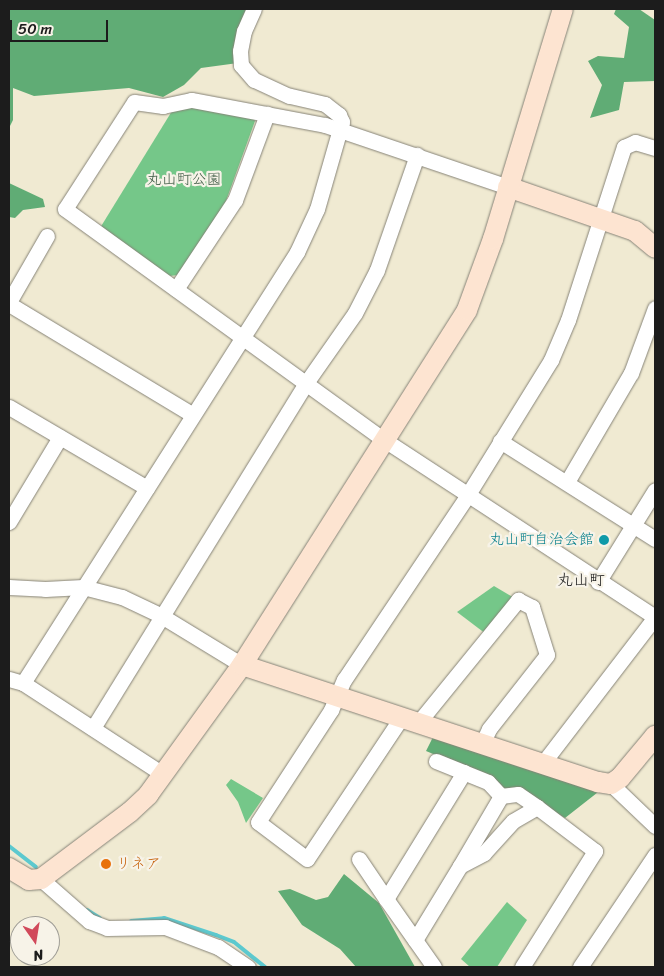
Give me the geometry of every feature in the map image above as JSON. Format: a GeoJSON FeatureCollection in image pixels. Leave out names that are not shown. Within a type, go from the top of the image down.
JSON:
{"type":"FeatureCollection","features":[{"type":"Feature","properties":{"kind":"street"},"geometry":{"type":"LineString","coordinates":[[164,775],[93,728],[16,681],[83,587],[191,414],[297,252],[317,209],[342,122],[340,115],[325,104],[289,96],[254,80],[241,65],[240,51],[244,31],[254,9]]}},
{"type":"Feature","properties":{"kind":"street"},"geometry":{"type":"LineString","coordinates":[[9,868],[30,880],[41,879],[130,812],[148,796],[164,775],[242,664],[386,441],[466,310],[508,187],[564,9]]}},
{"type":"Feature","properties":{"kind":"street"},"geometry":{"type":"LineString","coordinates":[[543,763],[655,617],[598,582],[386,441],[65,209],[134,102],[163,106],[191,100],[339,128],[601,218],[635,231],[655,248]]}},
{"type":"Feature","properties":{"kind":"street"},"geometry":{"type":"LineString","coordinates":[[176,288],[235,200],[267,114]]}},
{"type":"Feature","properties":{"kind":"street"},"geometry":{"type":"LineString","coordinates":[[482,744],[489,729],[547,655],[532,607],[518,600],[410,720],[307,859],[258,822],[338,695],[344,680],[467,496],[551,360],[624,147],[635,142],[655,148]]}},
{"type":"Feature","properties":{"kind":"street"},"geometry":{"type":"LineString","coordinates":[[93,728],[160,615],[306,383],[355,313],[377,270],[417,155]]}},
{"type":"Feature","properties":{"kind":"street"},"geometry":{"type":"LineString","coordinates":[[47,236],[9,303],[191,414]]}},
{"type":"Feature","properties":{"kind":"street"},"geometry":{"type":"LineString","coordinates":[[567,482],[631,373],[655,308]]}},
{"type":"Feature","properties":{"kind":"street"},"geometry":{"type":"LineString","coordinates":[[9,407],[146,488]]}},
{"type":"Feature","properties":{"kind":"street"},"geometry":{"type":"LineString","coordinates":[[11,512],[60,437]]}},
{"type":"Feature","properties":{"kind":"street"},"geometry":{"type":"LineString","coordinates":[[500,441],[655,539]]}},
{"type":"Feature","properties":{"kind":"street"},"geometry":{"type":"LineString","coordinates":[[598,582],[655,490]]}},
{"type":"Feature","properties":{"kind":"street"},"geometry":{"type":"LineString","coordinates":[[9,587],[83,587],[122,597],[160,615],[242,664],[598,782],[611,784],[655,826]]}},
{"type":"Feature","properties":{"kind":"street"},"geometry":{"type":"LineString","coordinates":[[611,784],[620,778],[655,736]]}},
{"type":"Feature","properties":{"kind":"street"},"geometry":{"type":"LineString","coordinates":[[436,761],[488,782],[501,796]]}},
{"type":"Feature","properties":{"kind":"street"},"geometry":{"type":"LineString","coordinates":[[386,899],[464,772]]}},
{"type":"Feature","properties":{"kind":"street"},"geometry":{"type":"LineString","coordinates":[[501,796],[518,794],[595,851],[522,967]]}},
{"type":"Feature","properties":{"kind":"street"},"geometry":{"type":"LineString","coordinates":[[415,940],[501,796]]}},
{"type":"Feature","properties":{"kind":"street"},"geometry":{"type":"LineString","coordinates":[[460,866],[484,853],[513,821],[537,807]]}},
{"type":"Feature","properties":{"kind":"street"},"geometry":{"type":"LineString","coordinates":[[580,967],[655,855]]}},
{"type":"Feature","properties":{"kind":"street"},"geometry":{"type":"LineString","coordinates":[[359,859],[434,967]]}},
{"type":"Feature","properties":{"kind":"street"},"geometry":{"type":"LineString","coordinates":[[41,879],[89,921],[107,928],[165,927],[218,947],[248,967]]}},
{"type":"Feature","properties":{"kind":"green space"},"geometry":{"type":"Polygon","coordinates":[[[9,9],[248,9],[238,63],[201,68],[184,85],[163,97],[129,88],[34,96],[13,88],[13,120],[9,128],[9,9]]]}},
{"type":"Feature","properties":{"kind":"green space"},"geometry":{"type":"Polygon","coordinates":[[[616,9],[639,9],[655,20],[655,81],[624,82],[619,110],[590,118],[602,85],[588,61],[598,56],[624,58],[629,27],[614,14],[616,9]]]}},
{"type":"Feature","properties":{"kind":"green space","name":"丸山町公園"},"geometry":{"type":"Polygon","coordinates":[[[191,107],[253,115],[255,121],[226,201],[179,275],[169,276],[100,228],[172,111],[191,107]]]}},
{"type":"Feature","properties":{"kind":"green space"},"geometry":{"type":"Polygon","coordinates":[[[9,183],[43,199],[45,207],[23,210],[15,218],[9,217],[9,183]]]}},
{"type":"Feature","properties":{"kind":"green space"},"geometry":{"type":"Polygon","coordinates":[[[494,586],[516,599],[486,634],[457,612],[494,586]]]}},
{"type":"Feature","properties":{"kind":"green space"},"geometry":{"type":"Polygon","coordinates":[[[433,737],[602,789],[565,818],[519,792],[506,793],[493,779],[426,751],[433,737]]]}},
{"type":"Feature","properties":{"kind":"green space"},"geometry":{"type":"Polygon","coordinates":[[[231,779],[263,798],[246,823],[238,802],[226,785],[231,779]]]}},
{"type":"Feature","properties":{"kind":"green space"},"geometry":{"type":"Polygon","coordinates":[[[344,874],[379,903],[415,967],[356,967],[340,949],[302,925],[278,891],[290,889],[316,900],[328,897],[344,874]]]}},
{"type":"Feature","properties":{"kind":"green space"},"geometry":{"type":"Polygon","coordinates":[[[507,902],[527,920],[497,967],[470,967],[461,959],[507,902]]]}},
{"type":"Feature","properties":{"kind":"waterway"},"geometry":{"type":"LineString","coordinates":[[9,846],[36,867]]}},
{"type":"Feature","properties":{"kind":"waterway"},"geometry":{"type":"LineString","coordinates":[[87,910],[100,918]]}},
{"type":"Feature","properties":{"kind":"waterway"},"geometry":{"type":"LineString","coordinates":[[131,921],[164,918],[216,935],[234,942],[265,967]]}},
{"type":"Feature","properties":{"kind":"place","name":"丸山町自治会館"},"geometry":{"type":"Point","coordinates":[604,540]}},
{"type":"Feature","properties":{"kind":"place","name":"リネア"},"geometry":{"type":"Point","coordinates":[106,864]}},
{"type":"Feature","properties":{"kind":"district","name":"丸山町"},"geometry":{"type":"Point","coordinates":[581,580]}}]}
